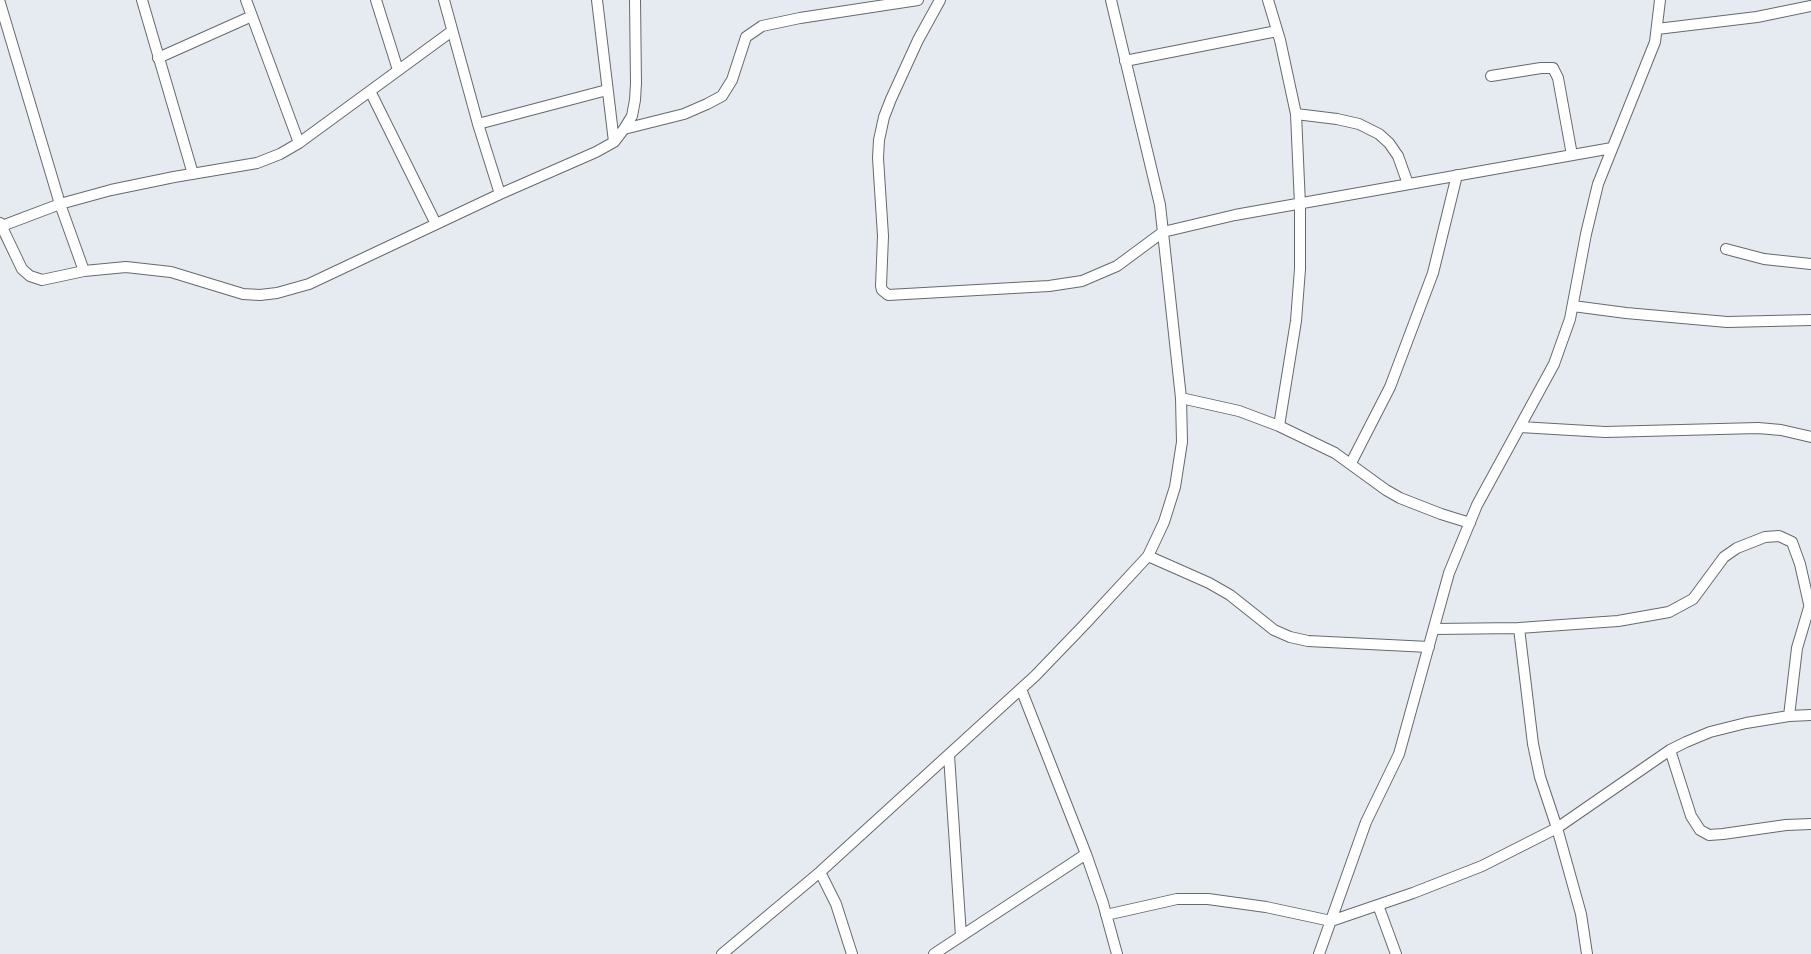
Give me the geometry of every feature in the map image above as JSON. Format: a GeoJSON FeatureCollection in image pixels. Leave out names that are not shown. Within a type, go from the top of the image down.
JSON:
{"type":"FeatureCollection","features":[{"type":"Feature","properties":{"kind":"street"},"geometry":{"type":"LineString","coordinates":[[142,0],[193,174]]}},
{"type":"Feature","properties":{"kind":"street"},"geometry":{"type":"LineString","coordinates":[[246,0],[299,143]]}},
{"type":"Feature","properties":{"kind":"street"},"geometry":{"type":"LineString","coordinates":[[376,0],[398,70]]}},
{"type":"Feature","properties":{"kind":"street"},"geometry":{"type":"LineString","coordinates":[[444,0],[500,194]]}},
{"type":"Feature","properties":{"kind":"street"},"geometry":{"type":"LineString","coordinates":[[597,0],[614,142]]}},
{"type":"Feature","properties":{"kind":"street"},"geometry":{"type":"LineString","coordinates":[[453,31],[299,143],[280,154],[256,163],[111,190],[1,224],[22,269],[30,276],[42,280],[84,271],[126,267],[152,269],[171,272],[243,294],[260,295],[309,284],[500,194],[596,153],[614,142],[632,116],[636,83],[635,0]]}},
{"type":"Feature","properties":{"kind":"street"},"geometry":{"type":"LineString","coordinates":[[624,129],[684,114],[722,96],[732,80],[746,37],[762,26],[918,0]]}},
{"type":"Feature","properties":{"kind":"street"},"geometry":{"type":"LineString","coordinates":[[940,0],[918,40],[891,99],[879,140],[878,158],[883,228],[881,285],[888,295],[1082,281],[1117,266],[1163,232],[1235,215],[1612,148]]}},
{"type":"Feature","properties":{"kind":"street"},"geometry":{"type":"LineString","coordinates":[[722,954],[820,872],[1021,689],[1148,556],[1164,522],[1175,487],[1182,442],[1181,398],[1160,205],[1111,0]]}},
{"type":"Feature","properties":{"kind":"street"},"geometry":{"type":"LineString","coordinates":[[1268,0],[1296,114],[1300,205],[1300,269],[1296,321],[1279,426]]}},
{"type":"Feature","properties":{"kind":"street"},"geometry":{"type":"LineString","coordinates":[[1319,954],[1366,822],[1399,754],[1449,573],[1491,478],[1554,364],[1570,319],[1595,194],[1655,42],[1660,0]]}},
{"type":"Feature","properties":{"kind":"street"},"geometry":{"type":"LineString","coordinates":[[0,3],[60,204],[84,271]]}},
{"type":"Feature","properties":{"kind":"street"},"geometry":{"type":"LineString","coordinates":[[1657,29],[1757,17],[1811,6]]}},
{"type":"Feature","properties":{"kind":"street"},"geometry":{"type":"LineString","coordinates":[[158,58],[252,16]]}},
{"type":"Feature","properties":{"kind":"street"},"geometry":{"type":"LineString","coordinates":[[1125,61],[1277,31]]}},
{"type":"Feature","properties":{"kind":"street"},"geometry":{"type":"LineString","coordinates":[[1491,76],[1553,68],[1558,78],[1572,155]]}},
{"type":"Feature","properties":{"kind":"street"},"geometry":{"type":"LineString","coordinates":[[478,124],[608,90]]}},
{"type":"Feature","properties":{"kind":"street"},"geometry":{"type":"LineString","coordinates":[[370,91],[436,224]]}},
{"type":"Feature","properties":{"kind":"street"},"geometry":{"type":"LineString","coordinates":[[1296,114],[1359,124],[1379,134],[1398,156],[1408,184]]}},
{"type":"Feature","properties":{"kind":"street"},"geometry":{"type":"LineString","coordinates":[[1351,463],[1390,387],[1433,273],[1457,175]]}},
{"type":"Feature","properties":{"kind":"street"},"geometry":{"type":"LineString","coordinates":[[1726,249],[1764,259],[1811,264]]}},
{"type":"Feature","properties":{"kind":"street"},"geometry":{"type":"LineString","coordinates":[[1573,306],[1727,322],[1811,320]]}},
{"type":"Feature","properties":{"kind":"street"},"geometry":{"type":"LineString","coordinates":[[1181,398],[1239,411],[1279,426],[1328,449],[1400,498],[1470,523]]}},
{"type":"Feature","properties":{"kind":"street"},"geometry":{"type":"LineString","coordinates":[[1520,427],[1605,432],[1758,428],[1782,430],[1811,437]]}},
{"type":"Feature","properties":{"kind":"street"},"geometry":{"type":"LineString","coordinates":[[1434,629],[1519,628],[1618,621],[1670,612],[1693,598],[1724,557],[1737,548],[1765,537],[1779,536],[1792,542],[1810,602],[1797,648],[1789,716]]}},
{"type":"Feature","properties":{"kind":"street"},"geometry":{"type":"LineString","coordinates":[[1148,556],[1209,583],[1230,595],[1274,630],[1290,637],[1308,641],[1429,646]]}},
{"type":"Feature","properties":{"kind":"street"},"geometry":{"type":"LineString","coordinates":[[1519,628],[1533,744],[1540,777],[1581,915],[1587,954]]}},
{"type":"Feature","properties":{"kind":"street"},"geometry":{"type":"LineString","coordinates":[[1021,689],[1086,854],[1117,954]]}},
{"type":"Feature","properties":{"kind":"street"},"geometry":{"type":"LineString","coordinates":[[1106,915],[1177,899],[1208,899],[1266,907],[1330,921],[1482,866],[1557,828],[1670,750],[1710,732],[1789,716],[1811,716]]}},
{"type":"Feature","properties":{"kind":"street"},"geometry":{"type":"LineString","coordinates":[[1670,750],[1691,816],[1700,831],[1716,835],[1786,825],[1811,824]]}},
{"type":"Feature","properties":{"kind":"street"},"geometry":{"type":"LineString","coordinates":[[949,754],[961,936]]}},
{"type":"Feature","properties":{"kind":"street"},"geometry":{"type":"LineString","coordinates":[[934,954],[1086,854]]}},
{"type":"Feature","properties":{"kind":"street"},"geometry":{"type":"LineString","coordinates":[[820,872],[836,904],[852,954]]}},
{"type":"Feature","properties":{"kind":"street"},"geometry":{"type":"LineString","coordinates":[[1378,905],[1396,954]]}}]}
